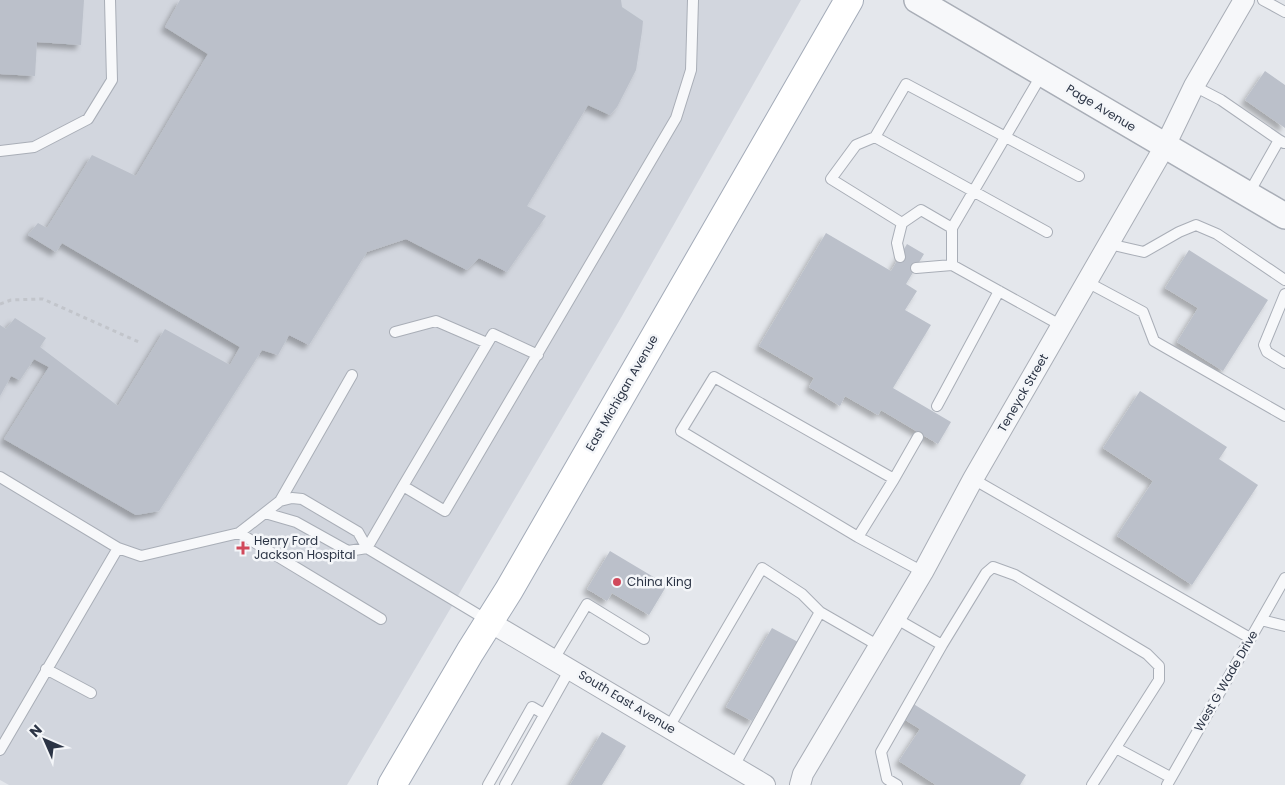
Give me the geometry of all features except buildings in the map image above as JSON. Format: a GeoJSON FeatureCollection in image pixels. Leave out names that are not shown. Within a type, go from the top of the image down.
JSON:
{"type":"FeatureCollection","features":[{"type":"Feature","properties":{"kind":"main road","name":"East Michigan Avenue"},"geometry":{"type":"LineString","coordinates":[[392,785],[508,590],[848,0]]}},
{"type":"Feature","properties":{"kind":"street","name":"Page Avenue"},"geometry":{"type":"LineString","coordinates":[[917,0],[1165,146],[1249,193],[1285,216]]}},
{"type":"Feature","properties":{"kind":"street","name":"Teneyck Street"},"geometry":{"type":"LineString","coordinates":[[800,785],[803,774],[922,572],[973,479],[1165,146],[1194,86],[1244,0]]}},
{"type":"Feature","properties":{"kind":"street","name":"South East Avenue"},"geometry":{"type":"LineString","coordinates":[[488,621],[765,785]]}},
{"type":"Feature","properties":{"kind":"lane"},"geometry":{"type":"LineString","coordinates":[[0,151],[34,147],[88,119],[112,80],[110,0]]}},
{"type":"Feature","properties":{"kind":"lane"},"geometry":{"type":"LineString","coordinates":[[403,486],[445,511],[676,118],[691,70],[693,0]]}},
{"type":"Feature","properties":{"kind":"lane"},"geometry":{"type":"LineString","coordinates":[[1263,0],[1285,12]]}},
{"type":"Feature","properties":{"kind":"lane"},"geometry":{"type":"LineString","coordinates":[[952,265],[952,228],[1042,73]]}},
{"type":"Feature","properties":{"kind":"lane"},"geometry":{"type":"LineString","coordinates":[[902,223],[831,179],[856,145],[876,137],[906,84],[1079,176]]}},
{"type":"Feature","properties":{"kind":"lane"},"geometry":{"type":"LineString","coordinates":[[1194,86],[1221,100],[1282,142],[1249,193]]}},
{"type":"Feature","properties":{"kind":"lane"},"geometry":{"type":"LineString","coordinates":[[876,137],[1047,232]]}},
{"type":"Feature","properties":{"kind":"lane"},"geometry":{"type":"LineString","coordinates":[[900,257],[897,243],[902,223],[921,210],[952,228]]}},
{"type":"Feature","properties":{"kind":"lane"},"geometry":{"type":"LineString","coordinates":[[1109,244],[1144,252],[1179,232],[1196,225],[1216,234],[1285,280]]}},
{"type":"Feature","properties":{"kind":"lane"},"geometry":{"type":"LineString","coordinates":[[916,268],[952,265],[1062,326]]}},
{"type":"Feature","properties":{"kind":"lane"},"geometry":{"type":"LineString","coordinates":[[1087,282],[1142,312],[1154,341],[1285,416]]}},
{"type":"Feature","properties":{"kind":"lane"},"geometry":{"type":"LineString","coordinates":[[937,406],[999,291]]}},
{"type":"Feature","properties":{"kind":"lane"},"geometry":{"type":"LineString","coordinates":[[1285,294],[1264,344],[1268,352],[1285,363]]}},
{"type":"Feature","properties":{"kind":"lane"},"geometry":{"type":"LineString","coordinates":[[395,332],[436,321],[487,344]]}},
{"type":"Feature","properties":{"kind":"lane"},"geometry":{"type":"LineString","coordinates":[[367,548],[493,334],[538,355]]}},
{"type":"Feature","properties":{"kind":"lane"},"geometry":{"type":"LineString","coordinates":[[0,477],[118,548],[141,556],[239,533],[280,501],[352,375]]}},
{"type":"Feature","properties":{"kind":"lane"},"geometry":{"type":"LineString","coordinates":[[894,479],[714,377],[681,431],[858,537],[922,572]]}},
{"type":"Feature","properties":{"kind":"lane"},"geometry":{"type":"LineString","coordinates":[[858,537],[918,437]]}},
{"type":"Feature","properties":{"kind":"lane"},"geometry":{"type":"LineString","coordinates":[[973,479],[1250,638]]}},
{"type":"Feature","properties":{"kind":"lane"},"geometry":{"type":"LineString","coordinates":[[280,501],[292,498],[312,503],[358,532],[367,548],[488,621]]}},
{"type":"Feature","properties":{"kind":"lane"},"geometry":{"type":"LineString","coordinates":[[265,513],[296,522],[348,551],[367,548]]}},
{"type":"Feature","properties":{"kind":"lane"},"geometry":{"type":"LineString","coordinates":[[239,533],[381,619]]}},
{"type":"Feature","properties":{"kind":"lane"},"geometry":{"type":"LineString","coordinates":[[0,750],[118,548]]}},
{"type":"Feature","properties":{"kind":"lane"},"geometry":{"type":"LineString","coordinates":[[897,785],[887,779],[881,752],[942,645],[986,573],[993,567],[1015,574],[1147,654],[1159,666],[1159,680],[1092,785]]}},
{"type":"Feature","properties":{"kind":"lane"},"geometry":{"type":"LineString","coordinates":[[669,727],[762,568],[802,594],[820,612],[879,646]]}},
{"type":"Feature","properties":{"kind":"lane","name":"West G Wade Drive"},"geometry":{"type":"LineString","coordinates":[[1169,781],[1285,578]]}},
{"type":"Feature","properties":{"kind":"lane"},"geometry":{"type":"LineString","coordinates":[[505,785],[544,714],[587,604],[644,639]]}},
{"type":"Feature","properties":{"kind":"lane"},"geometry":{"type":"LineString","coordinates":[[734,766],[820,612]]}},
{"type":"Feature","properties":{"kind":"lane"},"geometry":{"type":"LineString","coordinates":[[895,618],[942,645]]}},
{"type":"Feature","properties":{"kind":"lane"},"geometry":{"type":"LineString","coordinates":[[1261,620],[1285,626]]}},
{"type":"Feature","properties":{"kind":"lane"},"geometry":{"type":"LineString","coordinates":[[46,669],[91,693]]}},
{"type":"Feature","properties":{"kind":"lane"},"geometry":{"type":"LineString","coordinates":[[492,783],[532,707],[544,714]]}},
{"type":"Feature","properties":{"kind":"lane"},"geometry":{"type":"LineString","coordinates":[[1116,748],[1169,781]]}},
{"type":"Feature","properties":{"kind":"path"},"geometry":{"type":"LineString","coordinates":[[0,304],[11,300],[43,299],[142,343]]}},
{"type":"Feature","properties":{"kind":"shaded area","name":"Henry Ford Jackson Hospital"},"geometry":{"type":"Polygon","coordinates":[[[0,0],[801,0],[622,316],[347,785],[9,785],[0,780],[0,0]]]}},
{"type":"Feature","properties":{"kind":"place","name":"Henry Ford Jackson Hospital"},"geometry":{"type":"Point","coordinates":[243,548]}},
{"type":"Feature","properties":{"kind":"place","name":"China King"},"geometry":{"type":"Point","coordinates":[617,582]}}]}
